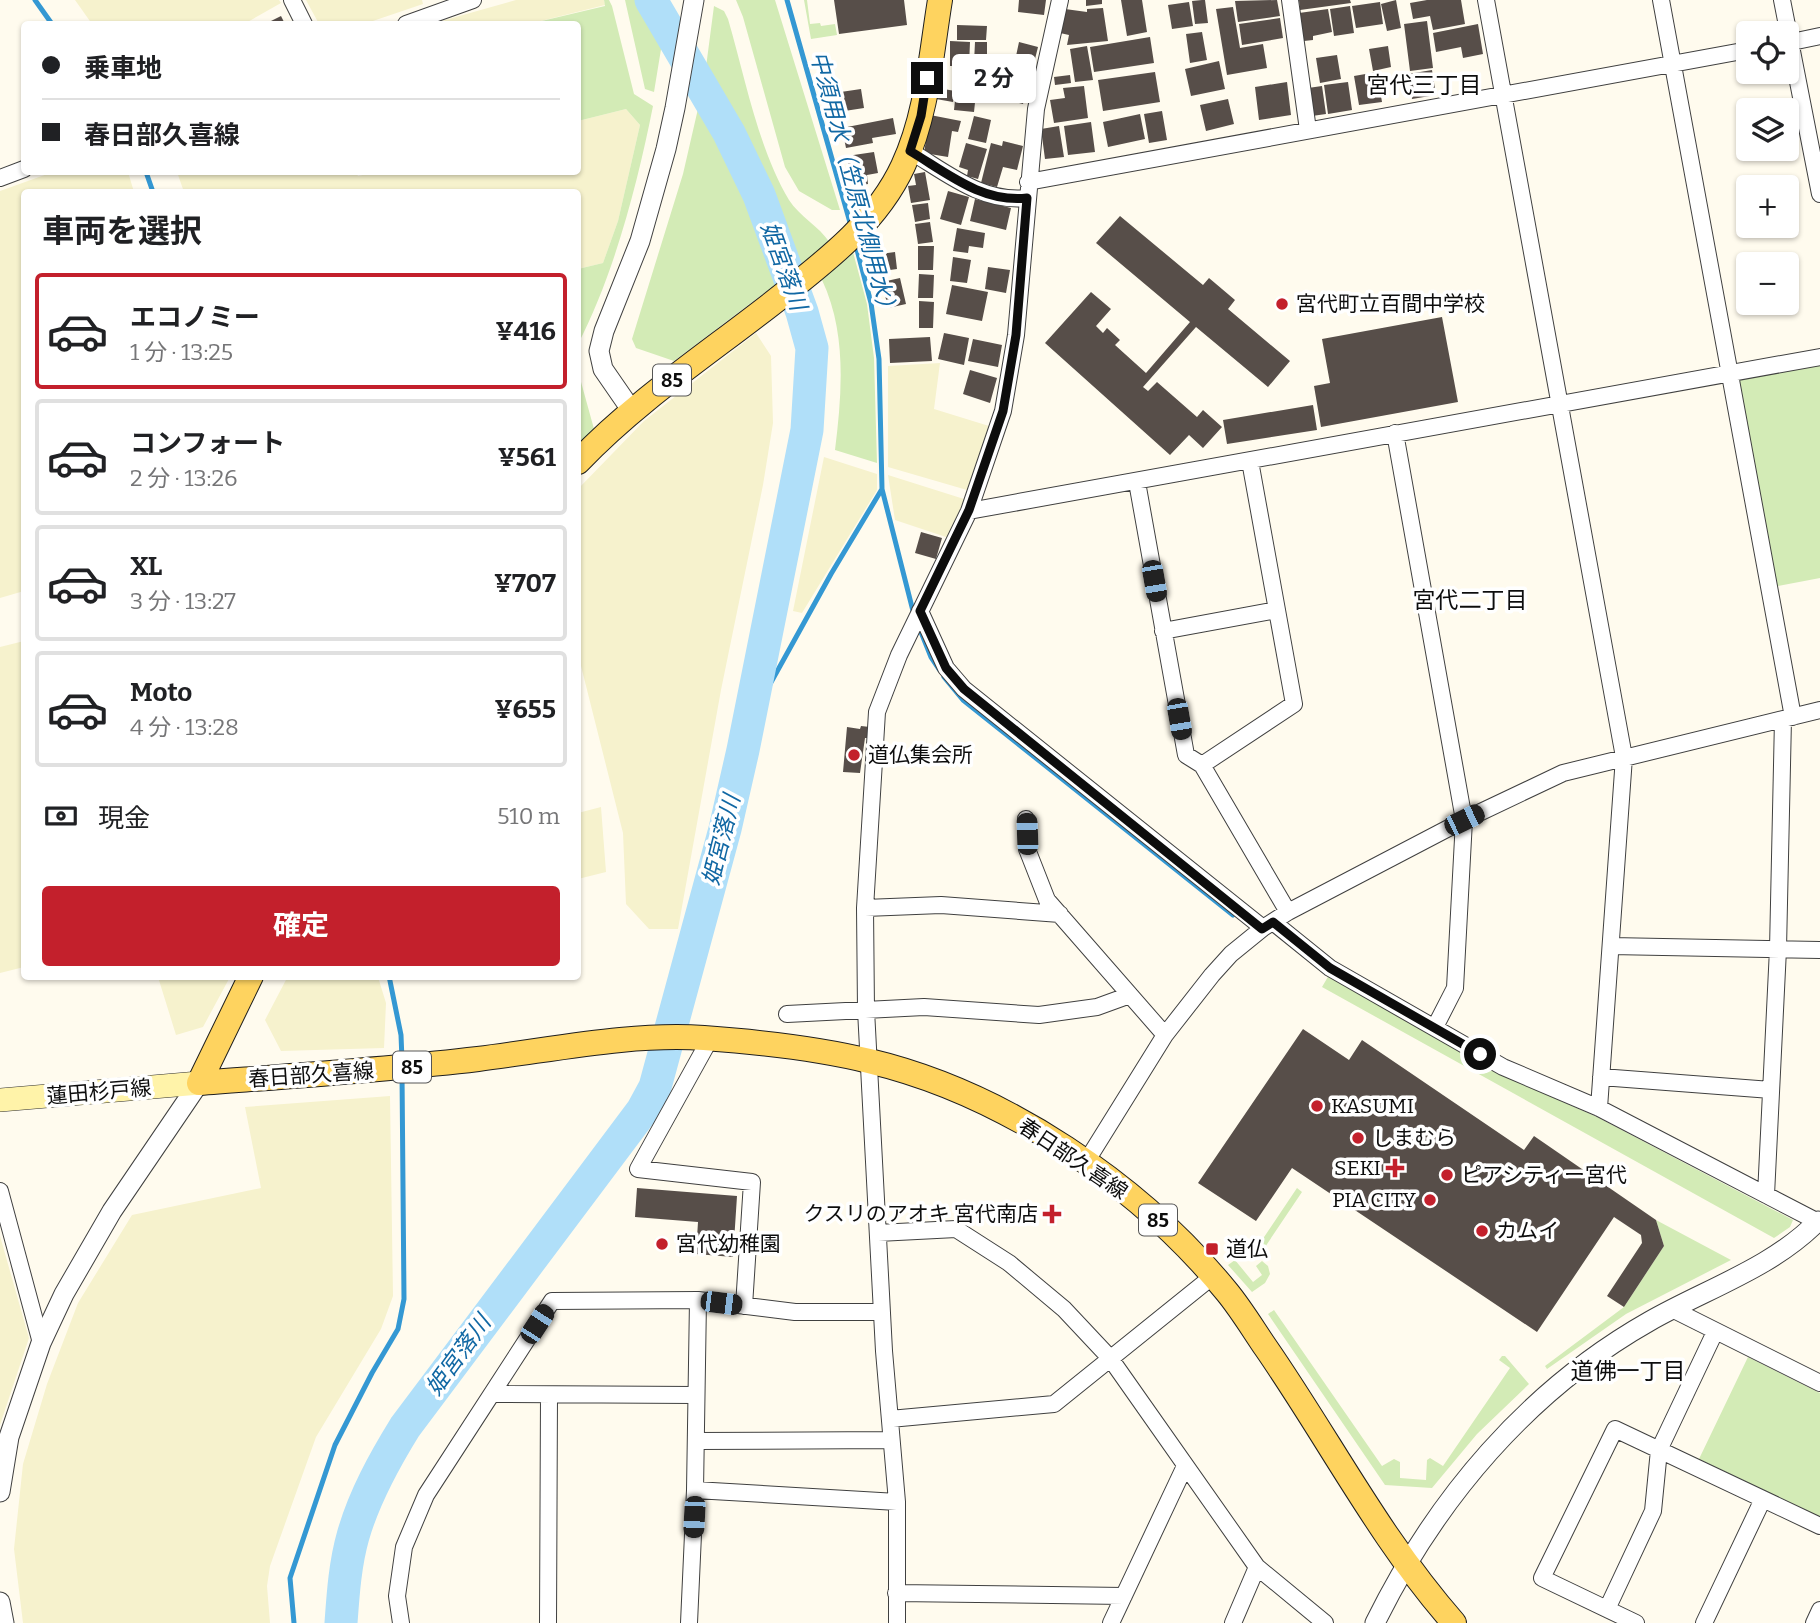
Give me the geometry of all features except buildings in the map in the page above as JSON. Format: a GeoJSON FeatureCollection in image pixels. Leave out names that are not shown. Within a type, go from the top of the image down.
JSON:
{"type":"FeatureCollection","features":[{"type":"Feature","properties":{"kind":"main road","name":"85"},"geometry":{"type":"LineString","coordinates":[[581,459],[632,411],[812,272],[866,221],[902,169],[910,151],[921,116],[940,0]]}},
{"type":"Feature","properties":{"kind":"main road"},"geometry":{"type":"LineString","coordinates":[[199,1083],[249,980]]}},
{"type":"Feature","properties":{"kind":"main road","name":"春日部久喜線"},"geometry":{"type":"LineString","coordinates":[[199,1083],[393,1069],[624,1039],[706,1038],[780,1045],[868,1060],[916,1074],[976,1100],[1042,1134],[1086,1162],[1155,1217],[1191,1251],[1229,1294],[1405,1564],[1454,1623]]}},
{"type":"Feature","properties":{"kind":"main road","name":"蓮田杉戸線"},"geometry":{"type":"LineString","coordinates":[[0,1100],[199,1083]]}},
{"type":"Feature","properties":{"kind":"street"},"geometry":{"type":"LineString","coordinates":[[292,0],[302,21]]}},
{"type":"Feature","properties":{"kind":"street"},"geometry":{"type":"LineString","coordinates":[[414,21],[473,0]]}},
{"type":"Feature","properties":{"kind":"street"},"geometry":{"type":"LineString","coordinates":[[897,1623],[897,1502],[882,1311],[866,1010],[864,908],[877,712],[899,655],[969,510],[1003,411],[1016,335],[1036,109],[1059,0]]}},
{"type":"Feature","properties":{"kind":"street"},"geometry":{"type":"LineString","coordinates":[[1290,0],[1308,130]]}},
{"type":"Feature","properties":{"kind":"street"},"geometry":{"type":"LineString","coordinates":[[1486,0],[1624,757],[1599,1108]]}},
{"type":"Feature","properties":{"kind":"street"},"geometry":{"type":"LineString","coordinates":[[1661,0],[1730,373],[1788,718],[1766,1195]]}},
{"type":"Feature","properties":{"kind":"street"},"geometry":{"type":"LineString","coordinates":[[1782,0],[1785,21]]}},
{"type":"Feature","properties":{"kind":"street"},"geometry":{"type":"LineString","coordinates":[[632,411],[603,369],[599,351],[604,331],[640,241],[666,149],[694,4]]}},
{"type":"Feature","properties":{"kind":"street"},"geometry":{"type":"LineString","coordinates":[[1799,40],[1820,36]]}},
{"type":"Feature","properties":{"kind":"street"},"geometry":{"type":"LineString","coordinates":[[910,151],[978,192],[1009,200],[1027,190],[1308,130],[1736,52]]}},
{"type":"Feature","properties":{"kind":"street"},"geometry":{"type":"LineString","coordinates":[[1797,84],[1820,194]]}},
{"type":"Feature","properties":{"kind":"street"},"geometry":{"type":"LineString","coordinates":[[0,178],[21,170]]}},
{"type":"Feature","properties":{"kind":"street"},"geometry":{"type":"LineString","coordinates":[[969,510],[1137,482],[1820,357]]}},
{"type":"Feature","properties":{"kind":"street"},"geometry":{"type":"LineString","coordinates":[[1395,433],[1464,820],[1455,988],[1435,1027]]}},
{"type":"Feature","properties":{"kind":"street"},"geometry":{"type":"LineString","coordinates":[[1202,765],[1294,704],[1250,461]]}},
{"type":"Feature","properties":{"kind":"street"},"geometry":{"type":"LineString","coordinates":[[1137,482],[1186,755],[1202,765],[1289,912]]}},
{"type":"Feature","properties":{"kind":"street"},"geometry":{"type":"LineString","coordinates":[[1163,631],[1277,610]]}},
{"type":"Feature","properties":{"kind":"street"},"geometry":{"type":"LineString","coordinates":[[920,611],[946,668],[964,689],[1268,925],[1330,968],[1503,1067],[1599,1108],[1819,1222],[1779,1254],[1672,1309],[1614,1343],[1550,1392],[1508,1430],[1446,1502],[1405,1564],[1375,1623]]}},
{"type":"Feature","properties":{"kind":"street"},"geometry":{"type":"LineString","coordinates":[[1086,1162],[1165,1035],[1212,975],[1230,954],[1289,912],[1464,820],[1563,773],[1820,710]]}},
{"type":"Feature","properties":{"kind":"street"},"geometry":{"type":"LineString","coordinates":[[1026,820],[1027,849],[1047,900],[1165,1035]]}},
{"type":"Feature","properties":{"kind":"street"},"geometry":{"type":"LineString","coordinates":[[864,908],[941,905],[1060,914]]}},
{"type":"Feature","properties":{"kind":"street"},"geometry":{"type":"LineString","coordinates":[[1611,946],[1820,950]]}},
{"type":"Feature","properties":{"kind":"street"},"geometry":{"type":"LineString","coordinates":[[787,1014],[924,1007],[1039,1015],[1097,1007],[1130,995]]}},
{"type":"Feature","properties":{"kind":"street"},"geometry":{"type":"LineString","coordinates":[[706,1038],[638,1170],[751,1182],[744,1306]]}},
{"type":"Feature","properties":{"kind":"street"},"geometry":{"type":"LineString","coordinates":[[1601,1077],[1771,1090]]}},
{"type":"Feature","properties":{"kind":"street"},"geometry":{"type":"LineString","coordinates":[[0,1492],[4,1438],[41,1343],[64,1294],[112,1211],[199,1083]]}},
{"type":"Feature","properties":{"kind":"street"},"geometry":{"type":"LineString","coordinates":[[0,1191],[41,1343]]}},
{"type":"Feature","properties":{"kind":"street"},"geometry":{"type":"LineString","coordinates":[[878,1233],[956,1229],[1009,1263],[1064,1309],[1111,1359],[1257,1567],[1325,1623]]}},
{"type":"Feature","properties":{"kind":"street"},"geometry":{"type":"LineString","coordinates":[[890,1419],[1054,1404],[1213,1276]]}},
{"type":"Feature","properties":{"kind":"street"},"geometry":{"type":"LineString","coordinates":[[688,1623],[695,1490],[698,1300]]}},
{"type":"Feature","properties":{"kind":"street"},"geometry":{"type":"LineString","coordinates":[[401,1623],[397,1596],[404,1547],[426,1495],[552,1301],[698,1300],[795,1312],[882,1311]]}},
{"type":"Feature","properties":{"kind":"street"},"geometry":{"type":"LineString","coordinates":[[1672,1309],[1820,1383]]}},
{"type":"Feature","properties":{"kind":"street"},"geometry":{"type":"LineString","coordinates":[[1607,1609],[1653,1511],[1659,1450],[1715,1332]]}},
{"type":"Feature","properties":{"kind":"street"},"geometry":{"type":"LineString","coordinates":[[492,1394],[695,1395]]}},
{"type":"Feature","properties":{"kind":"street"},"geometry":{"type":"LineString","coordinates":[[548,1623],[549,1395]]}},
{"type":"Feature","properties":{"kind":"street"},"geometry":{"type":"LineString","coordinates":[[1636,1623],[1542,1578],[1615,1429],[1820,1527]]}},
{"type":"Feature","properties":{"kind":"street"},"geometry":{"type":"LineString","coordinates":[[696,1441],[891,1440]]}},
{"type":"Feature","properties":{"kind":"street"},"geometry":{"type":"LineString","coordinates":[[1111,1623],[1185,1466]]}},
{"type":"Feature","properties":{"kind":"street"},"geometry":{"type":"LineString","coordinates":[[695,1490],[897,1502]]}},
{"type":"Feature","properties":{"kind":"street"},"geometry":{"type":"LineString","coordinates":[[1704,1623],[1763,1499]]}},
{"type":"Feature","properties":{"kind":"street"},"geometry":{"type":"LineString","coordinates":[[1233,1623],[1257,1567]]}},
{"type":"Feature","properties":{"kind":"street"},"geometry":{"type":"LineString","coordinates":[[896,1592],[1124,1596]]}},
{"type":"Feature","properties":{"kind":"street"},"geometry":{"type":"LineString","coordinates":[[0,1602],[4,1623]]}},
{"type":"Feature","properties":{"kind":"street"},"geometry":{"type":"LineString","coordinates":[[1814,1623],[1820,1611]]}},
{"type":"Feature","properties":{"kind":"shaded area"},"geometry":{"type":"Polygon","coordinates":[[[75,0],[279,0],[281,3],[249,21],[90,21],[75,0]]]}},
{"type":"Feature","properties":{"kind":"shaded area"},"geometry":{"type":"Polygon","coordinates":[[[306,0],[422,0],[423,4],[373,21],[317,21],[306,0]]]}},
{"type":"Feature","properties":{"kind":"shaded area"},"geometry":{"type":"Polygon","coordinates":[[[516,0],[604,0],[605,5],[541,21],[442,21],[516,0]]]}},
{"type":"Feature","properties":{"kind":"shaded area"},"geometry":{"type":"Polygon","coordinates":[[[626,109],[640,125],[618,221],[603,263],[581,268],[581,189],[183,189],[178,175],[581,175],[581,120],[626,109]]]}},
{"type":"Feature","properties":{"kind":"shaded area"},"geometry":{"type":"Polygon","coordinates":[[[45,175],[129,175],[133,189],[21,189],[21,592],[0,598],[0,191],[45,175]]]}},
{"type":"Feature","properties":{"kind":"shaded area"},"geometry":{"type":"Polygon","coordinates":[[[756,333],[771,356],[773,423],[763,485],[721,690],[678,929],[649,929],[626,904],[623,833],[581,666],[581,486],[644,421],[756,333]]]}},
{"type":"Feature","properties":{"kind":"shaded area"},"geometry":{"type":"Polygon","coordinates":[[[940,363],[934,409],[989,426],[967,490],[888,467],[888,366],[940,363]]]}},
{"type":"Feature","properties":{"kind":"shaded area"},"geometry":{"type":"Polygon","coordinates":[[[824,457],[877,474],[877,490],[802,613],[793,611],[824,457]]]}},
{"type":"Feature","properties":{"kind":"shaded area"},"geometry":{"type":"Polygon","coordinates":[[[888,475],[964,499],[949,538],[895,520],[888,475]]]}},
{"type":"Feature","properties":{"kind":"shaded area"},"geometry":{"type":"Polygon","coordinates":[[[21,642],[21,968],[0,973],[0,647],[21,642]]]}},
{"type":"Feature","properties":{"kind":"shaded area"},"geometry":{"type":"Polygon","coordinates":[[[601,807],[606,872],[581,878],[581,812],[601,807]]]}},
{"type":"Feature","properties":{"kind":"shaded area"},"geometry":{"type":"Polygon","coordinates":[[[159,980],[228,980],[203,1027],[176,1035],[159,980]]]}},
{"type":"Feature","properties":{"kind":"shaded area"},"geometry":{"type":"Polygon","coordinates":[[[286,980],[379,980],[386,1003],[384,1048],[281,1051],[265,1020],[286,980]]]}},
{"type":"Feature","properties":{"kind":"shaded area"},"geometry":{"type":"Polygon","coordinates":[[[390,1096],[393,1296],[381,1329],[316,1437],[270,1566],[267,1586],[270,1623],[23,1623],[14,1549],[23,1464],[47,1384],[78,1303],[132,1215],[261,1188],[245,1107],[390,1096]]]}},
{"type":"Feature","properties":{"kind":"shaded area"},"geometry":{"type":"Polygon","coordinates":[[[0,1236],[29,1338],[0,1425],[0,1236]]]}},
{"type":"Feature","properties":{"kind":"green space"},"geometry":{"type":"Polygon","coordinates":[[[604,0],[609,0],[634,94],[653,106],[640,166],[614,258],[581,338],[581,268],[603,263],[618,221],[640,125],[626,109],[581,120],[581,21],[542,21],[605,6],[604,0]]]}},
{"type":"Feature","properties":{"kind":"green space"},"geometry":{"type":"Polygon","coordinates":[[[625,0],[642,0],[663,37],[654,92],[645,89],[625,0]]]}},
{"type":"Feature","properties":{"kind":"green space"},"geometry":{"type":"Polygon","coordinates":[[[736,0],[775,0],[840,210],[832,210],[799,191],[785,167],[736,0]]]}},
{"type":"Feature","properties":{"kind":"green space"},"geometry":{"type":"Polygon","coordinates":[[[804,0],[807,0],[810,24],[835,24],[837,35],[811,39],[804,0]]]}},
{"type":"Feature","properties":{"kind":"green space"},"geometry":{"type":"Polygon","coordinates":[[[714,6],[724,11],[728,19],[761,135],[778,180],[793,206],[830,243],[795,269],[780,222],[706,67],[714,6]]]}},
{"type":"Feature","properties":{"kind":"green space"},"geometry":{"type":"Polygon","coordinates":[[[700,100],[740,173],[779,282],[674,361],[636,348],[632,339],[683,174],[700,100]]]}},
{"type":"Feature","properties":{"kind":"green space"},"geometry":{"type":"Polygon","coordinates":[[[853,252],[867,304],[874,358],[877,463],[835,450],[841,385],[839,342],[836,321],[822,280],[853,252]]]}},
{"type":"Feature","properties":{"kind":"green space"},"geometry":{"type":"Polygon","coordinates":[[[1820,363],[1820,578],[1773,587],[1736,379],[1820,363]]]}},
{"type":"Feature","properties":{"kind":"green space"},"geometry":{"type":"Polygon","coordinates":[[[581,382],[594,429],[581,442],[581,382]]]}},
{"type":"Feature","properties":{"kind":"green space"},"geometry":{"type":"Polygon","coordinates":[[[1329,975],[1502,1075],[1597,1117],[1793,1220],[1790,1227],[1774,1238],[1322,987],[1329,975]]]}},
{"type":"Feature","properties":{"kind":"green space"},"geometry":{"type":"Polygon","coordinates":[[[1297,1188],[1302,1192],[1261,1253],[1251,1261],[1247,1256],[1256,1249],[1297,1188]]]}},
{"type":"Feature","properties":{"kind":"green space"},"geometry":{"type":"Polygon","coordinates":[[[1656,1220],[1731,1260],[1626,1314],[1547,1369],[1545,1366],[1624,1307],[1664,1246],[1656,1220]]]}},
{"type":"Feature","properties":{"kind":"green space"},"geometry":{"type":"Polygon","coordinates":[[[1235,1260],[1253,1282],[1262,1275],[1256,1266],[1262,1261],[1268,1266],[1270,1274],[1265,1283],[1252,1292],[1228,1265],[1235,1260]]]}},
{"type":"Feature","properties":{"kind":"green space"},"geometry":{"type":"Polygon","coordinates":[[[1274,1310],[1382,1466],[1394,1459],[1400,1462],[1400,1478],[1426,1480],[1427,1460],[1430,1458],[1443,1466],[1510,1368],[1499,1360],[1502,1356],[1505,1356],[1529,1384],[1477,1434],[1432,1488],[1385,1485],[1268,1314],[1274,1310]]]}},
{"type":"Feature","properties":{"kind":"green space"},"geometry":{"type":"Polygon","coordinates":[[[1748,1357],[1820,1393],[1820,1517],[1699,1459],[1748,1357]]]}},
{"type":"Feature","properties":{"kind":"waterway"},"geometry":{"type":"LineString","coordinates":[[35,0],[50,21]]}},
{"type":"Feature","properties":{"kind":"waterway","name":"姫宮落川"},"geometry":{"type":"LineString","coordinates":[[341,1623],[346,1568],[353,1536],[369,1493],[397,1440],[642,1111],[655,1087],[725,829],[807,430],[812,348],[802,312],[759,195],[729,133],[651,0]]}},
{"type":"Feature","properties":{"kind":"waterway","name":"中須用水（笠原北側用水）"},"geometry":{"type":"LineString","coordinates":[[787,0],[851,226]]}},
{"type":"Feature","properties":{"kind":"waterway"},"geometry":{"type":"LineString","coordinates":[[147,175],[152,189]]}},
{"type":"Feature","properties":{"kind":"waterway","name":"中須用水（笠原北側用水）"},"geometry":{"type":"LineString","coordinates":[[749,722],[831,574],[882,489],[879,359],[871,303],[855,242]]}},
{"type":"Feature","properties":{"kind":"waterway"},"geometry":{"type":"LineString","coordinates":[[882,489],[914,615]]}},
{"type":"Feature","properties":{"kind":"waterway"},"geometry":{"type":"LineString","coordinates":[[919,627],[939,669]]}},
{"type":"Feature","properties":{"kind":"waterway"},"geometry":{"type":"LineString","coordinates":[[944,677],[963,700],[1233,915]]}},
{"type":"Feature","properties":{"kind":"waterway"},"geometry":{"type":"LineString","coordinates":[[390,980],[401,1035],[402,1060]]}},
{"type":"Feature","properties":{"kind":"waterway"},"geometry":{"type":"LineString","coordinates":[[294,1623],[290,1578],[335,1445],[398,1329],[404,1299],[402,1073]]}},
{"type":"Feature","properties":{"kind":"place","name":"宮代町立百間中学校"},"geometry":{"type":"Point","coordinates":[1282,304]}},
{"type":"Feature","properties":{"kind":"place","name":"道仏集会所"},"geometry":{"type":"Point","coordinates":[854,755]}},
{"type":"Feature","properties":{"kind":"place","name":"KASUMI"},"geometry":{"type":"Point","coordinates":[1317,1106]}},
{"type":"Feature","properties":{"kind":"place","name":"しまむら"},"geometry":{"type":"Point","coordinates":[1358,1138]}},
{"type":"Feature","properties":{"kind":"place","name":"SEKI"},"geometry":{"type":"Point","coordinates":[1395,1168]}},
{"type":"Feature","properties":{"kind":"place","name":"ピアシティー宮代"},"geometry":{"type":"Point","coordinates":[1447,1175]}},
{"type":"Feature","properties":{"kind":"place","name":"PIA CITY"},"geometry":{"type":"Point","coordinates":[1430,1200]}},
{"type":"Feature","properties":{"kind":"place","name":"クスリのアオキ 宮代南店"},"geometry":{"type":"Point","coordinates":[1052,1214]}},
{"type":"Feature","properties":{"kind":"place","name":"カムイ"},"geometry":{"type":"Point","coordinates":[1482,1231]}},
{"type":"Feature","properties":{"kind":"place","name":"宮代幼稚園"},"geometry":{"type":"Point","coordinates":[662,1244]}},
{"type":"Feature","properties":{"kind":"place","name":"道仏"},"geometry":{"type":"Point","coordinates":[1212,1249]}},
{"type":"Feature","properties":{"kind":"district","name":"宮代三丁目"},"geometry":{"type":"Point","coordinates":[1424,85]}},
{"type":"Feature","properties":{"kind":"district","name":"宮代二丁目"},"geometry":{"type":"Point","coordinates":[1470,600]}},
{"type":"Feature","properties":{"kind":"district","name":"道佛一丁目"},"geometry":{"type":"Point","coordinates":[1628,1371]}},
{"type":"Feature","properties":{"kind":"route"},"geometry":{"type":"LineString","coordinates":[[927,78],[921,116],[910,151],[978,192],[1009,200],[1027,198],[1016,335],[1003,411],[969,510],[920,611],[946,668],[964,689],[1262,929],[1273,922],[1330,968],[1480,1054]]}}]}
